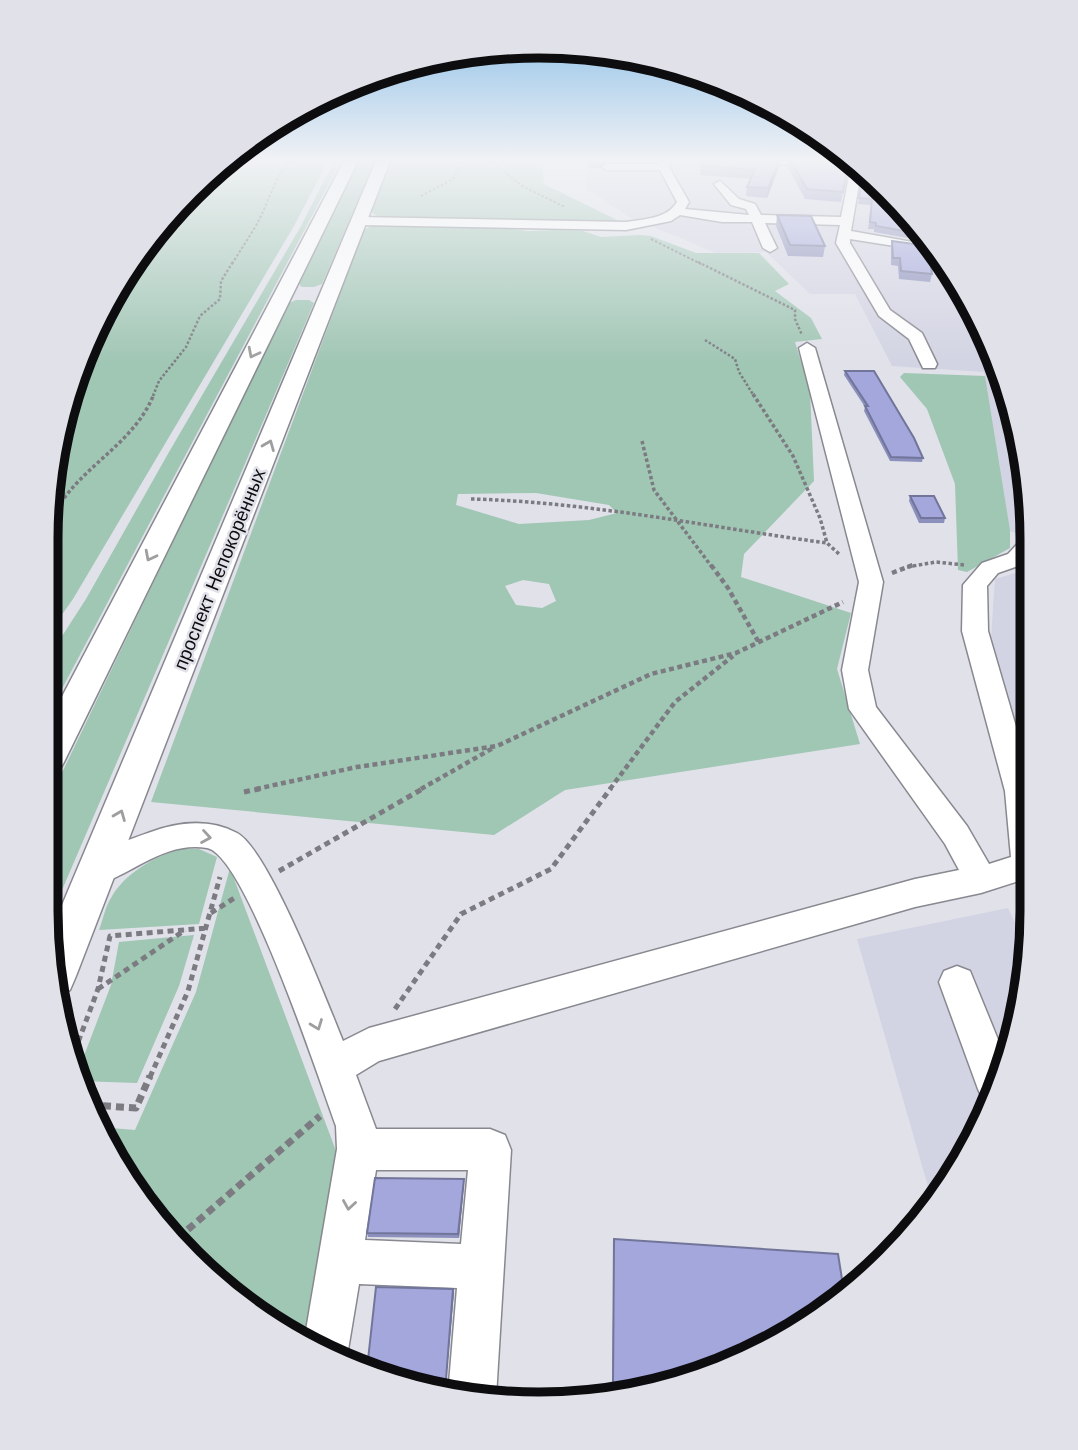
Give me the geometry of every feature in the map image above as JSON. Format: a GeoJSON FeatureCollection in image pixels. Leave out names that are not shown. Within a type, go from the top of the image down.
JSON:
{"type":"FeatureCollection","features":[{"type":"Feature","properties":{"kind":"main road"},"geometry":{"type":"LineString","coordinates":[[58,738],[316,229]]}},
{"type":"Feature","properties":{"kind":"main road","name":"проспект Непокорённых"},"geometry":{"type":"LineString","coordinates":[[61,960],[356,229]]}},
{"type":"Feature","properties":{"kind":"main road"},"geometry":{"type":"LineString","coordinates":[[284,292],[330,292]]}},
{"type":"Feature","properties":{"kind":"street"},"geometry":{"type":"LineString","coordinates":[[761,229],[770,248]]}},
{"type":"Feature","properties":{"kind":"street"},"geometry":{"type":"LineString","coordinates":[[845,229],[843,243],[884,313],[916,336],[929,364]]}},
{"type":"Feature","properties":{"kind":"street"},"geometry":{"type":"LineString","coordinates":[[852,229],[921,246]]}},
{"type":"Feature","properties":{"kind":"street"},"geometry":{"type":"LineString","coordinates":[[860,273],[880,281]]}},
{"type":"Feature","properties":{"kind":"street"},"geometry":{"type":"LineString","coordinates":[[807,348],[871,582],[855,670],[863,709],[956,835],[981,880]]}},
{"type":"Feature","properties":{"kind":"street"},"geometry":{"type":"LineString","coordinates":[[1020,555],[1016,559],[990,568],[975,585],[975,631],[1020,791]]}},
{"type":"Feature","properties":{"kind":"street"},"geometry":{"type":"LineString","coordinates":[[97,872],[151,844],[174,836],[205,835],[229,843],[258,883],[356,1126],[358,1149],[327,1343]]}},
{"type":"Feature","properties":{"kind":"street"},"geometry":{"type":"LineString","coordinates":[[339,1082],[369,1046],[915,893],[981,880],[1020,868]]}},
{"type":"Feature","properties":{"kind":"street"},"geometry":{"type":"LineString","coordinates":[[957,982],[992,1074]]}},
{"type":"Feature","properties":{"kind":"street"},"geometry":{"type":"LineString","coordinates":[[358,1149],[490,1150],[473,1387]]}},
{"type":"Feature","properties":{"kind":"street"},"geometry":{"type":"LineString","coordinates":[[341,1261],[482,1266]]}},
{"type":"Feature","properties":{"kind":"path"},"geometry":{"type":"LineString","coordinates":[[59,510],[65,497],[124,440],[148,409],[159,381],[183,352],[201,316],[219,299],[221,281],[254,229]]}},
{"type":"Feature","properties":{"kind":"path"},"geometry":{"type":"LineString","coordinates":[[705,340],[735,359],[739,373],[793,456],[820,518],[827,543],[871,582]]}},
{"type":"Feature","properties":{"kind":"path"},"geometry":{"type":"LineString","coordinates":[[642,441],[654,490],[729,588],[758,641]]}},
{"type":"Feature","properties":{"kind":"path"},"geometry":{"type":"LineString","coordinates":[[61,487],[65,497]]}},
{"type":"Feature","properties":{"kind":"path"},"geometry":{"type":"LineString","coordinates":[[471,499],[527,498],[639,512],[676,521],[827,543]]}},
{"type":"Feature","properties":{"kind":"path"},"geometry":{"type":"LineString","coordinates":[[369,1046],[461,914],[551,869],[675,702],[736,653],[856,595],[871,582],[913,563],[937,561],[990,568]]}},
{"type":"Feature","properties":{"kind":"path"},"geometry":{"type":"LineString","coordinates":[[211,913],[258,883],[497,746],[651,674],[736,653]]}},
{"type":"Feature","properties":{"kind":"path"},"geometry":{"type":"LineString","coordinates":[[244,792],[357,767],[497,746]]}},
{"type":"Feature","properties":{"kind":"path"},"geometry":{"type":"LineString","coordinates":[[99,1106],[136,1108],[188,991],[229,843]]}},
{"type":"Feature","properties":{"kind":"path"},"geometry":{"type":"LineString","coordinates":[[77,1045],[98,989],[110,936],[207,928]]}},
{"type":"Feature","properties":{"kind":"path"},"geometry":{"type":"LineString","coordinates":[[98,989],[186,930]]}},
{"type":"Feature","properties":{"kind":"path"},"geometry":{"type":"LineString","coordinates":[[182,1234],[339,1082]]}},
{"type":"Feature","properties":{"kind":"shaded area"},"geometry":{"type":"Polygon","coordinates":[[[657,229],[907,229],[956,298],[995,384],[1011,445],[1020,534],[1010,531],[984,372],[892,366],[855,294],[810,294],[766,252],[716,253],[657,229]]]}},
{"type":"Feature","properties":{"kind":"shaded area"},"geometry":{"type":"Polygon","coordinates":[[[1020,572],[1020,755],[991,638],[995,579],[1020,572]]]}},
{"type":"Feature","properties":{"kind":"shaded area"},"geometry":{"type":"Polygon","coordinates":[[[1008,908],[1019,931],[1011,1005],[995,1066],[971,1124],[929,1192],[857,939],[1008,908]]]}},
{"type":"Feature","properties":{"kind":"green space"},"geometry":{"type":"Polygon","coordinates":[[[171,229],[292,229],[58,620],[59,508],[67,445],[83,384],[122,298],[171,229]]]}},
{"type":"Feature","properties":{"kind":"green space"},"geometry":{"type":"Polygon","coordinates":[[[299,229],[305,229],[58,696],[58,642],[86,599],[299,229]]]}},
{"type":"Feature","properties":{"kind":"green space"},"geometry":{"type":"Polygon","coordinates":[[[324,229],[346,229],[322,284],[302,287],[298,283],[324,229]]]}},
{"type":"Feature","properties":{"kind":"green space"},"geometry":{"type":"Polygon","coordinates":[[[512,229],[583,231],[601,237],[651,236],[696,253],[759,253],[789,284],[775,291],[811,318],[822,339],[795,342],[810,391],[814,481],[744,554],[741,577],[851,613],[837,669],[860,744],[565,790],[494,835],[151,802],[364,230],[512,229]],[[536,493],[458,494],[456,505],[519,524],[589,520],[617,513],[609,505],[536,493]],[[523,580],[505,586],[516,605],[542,608],[556,601],[549,584],[523,580]]]}},
{"type":"Feature","properties":{"kind":"green space"},"geometry":{"type":"Polygon","coordinates":[[[296,300],[309,300],[314,303],[58,899],[58,781],[287,304],[296,300]]]}},
{"type":"Feature","properties":{"kind":"green space"},"geometry":{"type":"Polygon","coordinates":[[[904,373],[985,376],[1010,530],[1010,548],[967,572],[958,570],[955,484],[927,409],[900,377],[904,373]]]}},
{"type":"Feature","properties":{"kind":"green space"},"geometry":{"type":"Polygon","coordinates":[[[179,849],[199,849],[217,857],[199,924],[99,930],[109,902],[124,881],[150,862],[179,849]]]}},
{"type":"Feature","properties":{"kind":"green space"},"geometry":{"type":"Polygon","coordinates":[[[230,868],[336,1151],[339,1171],[306,1332],[246,1293],[199,1251],[157,1204],[109,1128],[135,1130],[196,992],[230,868]]]}},
{"type":"Feature","properties":{"kind":"green space"},"geometry":{"type":"Polygon","coordinates":[[[194,935],[179,986],[137,1083],[89,1081],[82,1062],[111,985],[119,942],[194,935]]]}},
{"type":"Feature","properties":{"kind":"building"},"geometry":{"type":"Polygon","coordinates":[[[783,229],[817,229],[825,246],[790,245],[783,229]]]}},
{"type":"Feature","properties":{"kind":"building"},"geometry":{"type":"Polygon","coordinates":[[[892,241],[920,245],[930,259],[932,274],[901,271],[900,258],[893,258],[892,241]]]}},
{"type":"Feature","properties":{"kind":"building"},"geometry":{"type":"Polygon","coordinates":[[[845,371],[874,371],[923,458],[891,457],[865,406],[868,406],[845,371]]]}},
{"type":"Feature","properties":{"kind":"building"},"geometry":{"type":"Polygon","coordinates":[[[910,496],[934,496],[945,518],[921,518],[910,496]]]}},
{"type":"Feature","properties":{"kind":"building"},"geometry":{"type":"Polygon","coordinates":[[[375,1178],[464,1179],[458,1234],[367,1233],[375,1178]]]}},
{"type":"Feature","properties":{"kind":"building"},"geometry":{"type":"Polygon","coordinates":[[[614,1239],[838,1254],[843,1284],[780,1328],[694,1367],[633,1383],[613,1384],[614,1239]]]}},
{"type":"Feature","properties":{"kind":"building"},"geometry":{"type":"Polygon","coordinates":[[[376,1287],[453,1289],[446,1379],[414,1376],[368,1361],[376,1287]]]}}]}
